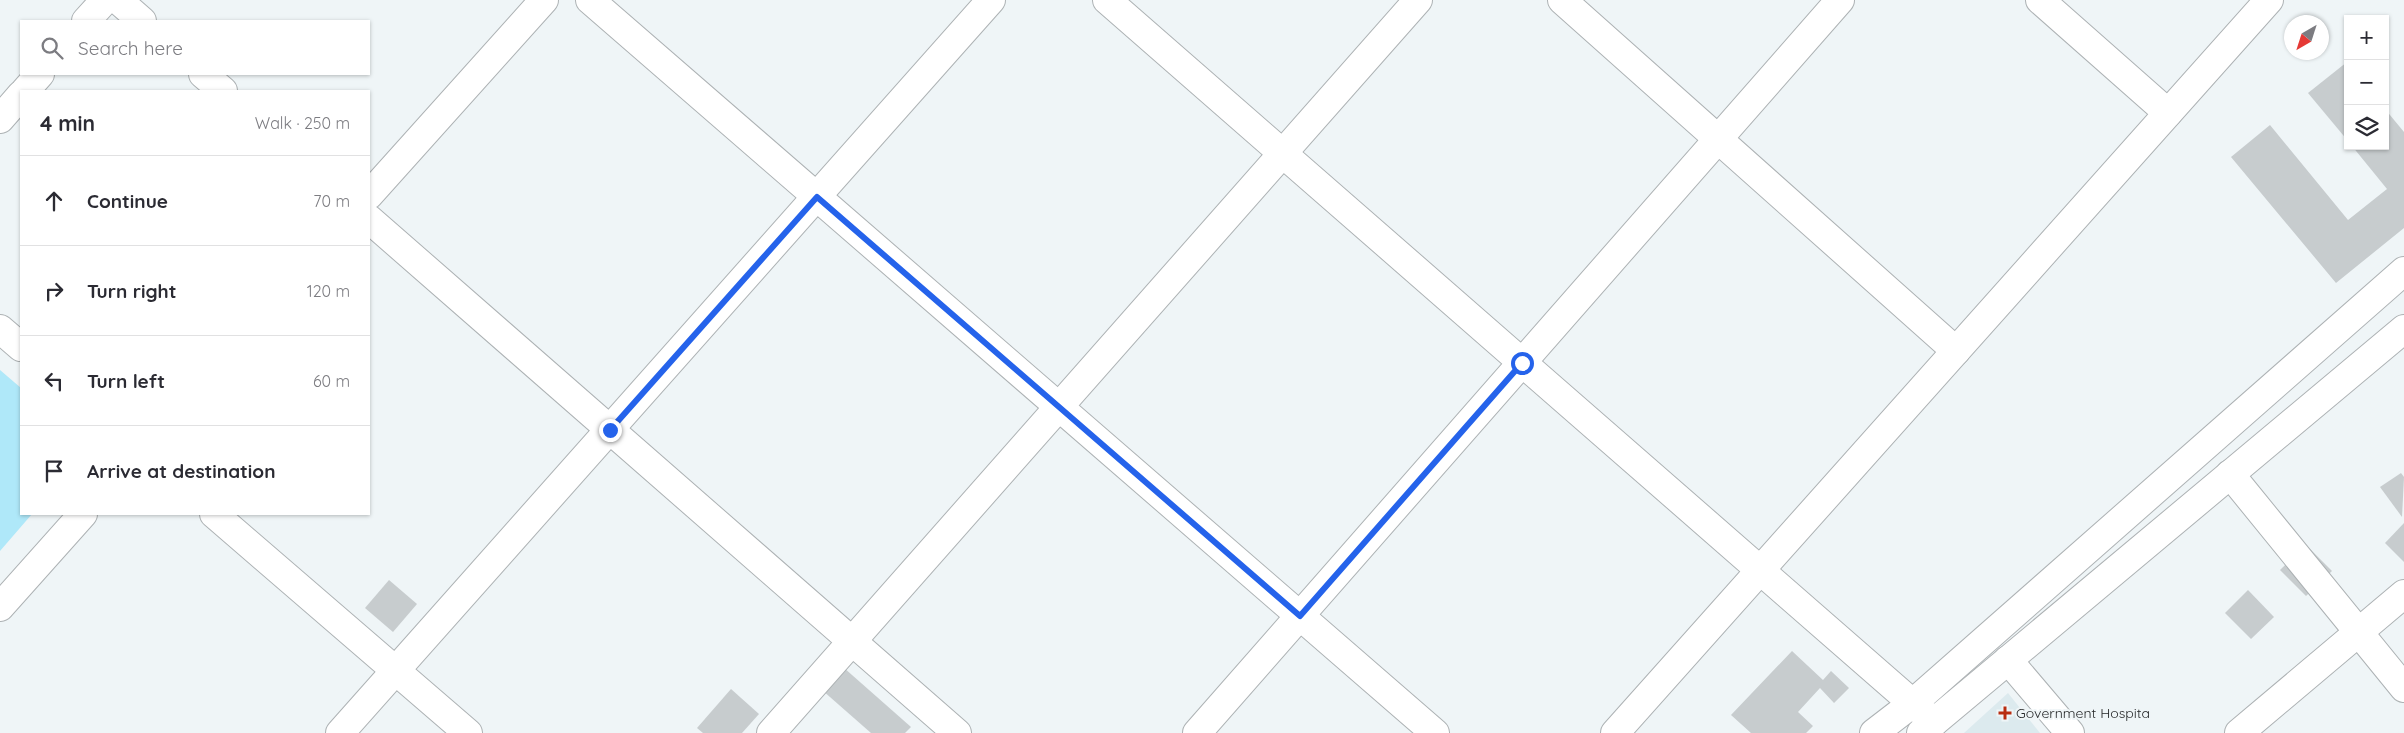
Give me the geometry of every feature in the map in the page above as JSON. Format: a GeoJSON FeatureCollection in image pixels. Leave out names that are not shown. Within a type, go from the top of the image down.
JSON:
{"type":"FeatureCollection","features":[{"type":"Feature","properties":{"kind":"street"},"geometry":{"type":"LineString","coordinates":[[87,20],[105,0]]}},
{"type":"Feature","properties":{"kind":"street"},"geometry":{"type":"LineString","coordinates":[[118,0],[141,20]]}},
{"type":"Feature","properties":{"kind":"street"},"geometry":{"type":"LineString","coordinates":[[370,194],[544,0]]}},
{"type":"Feature","properties":{"kind":"street"},"geometry":{"type":"LineString","coordinates":[[590,0],[1434,733]]}},
{"type":"Feature","properties":{"kind":"street"},"geometry":{"type":"LineString","coordinates":[[340,733],[991,0]]}},
{"type":"Feature","properties":{"kind":"street"},"geometry":{"type":"LineString","coordinates":[[1107,0],[1913,703],[1927,727],[2404,329]]}},
{"type":"Feature","properties":{"kind":"street"},"geometry":{"type":"LineString","coordinates":[[771,733],[1418,0]]}},
{"type":"Feature","properties":{"kind":"street"},"geometry":{"type":"LineString","coordinates":[[1562,0],[1956,351]]}},
{"type":"Feature","properties":{"kind":"street"},"geometry":{"type":"LineString","coordinates":[[1197,733],[1840,0]]}},
{"type":"Feature","properties":{"kind":"street"},"geometry":{"type":"LineString","coordinates":[[2040,0],[2168,113]]}},
{"type":"Feature","properties":{"kind":"street"},"geometry":{"type":"LineString","coordinates":[[1615,733],[2269,0]]}},
{"type":"Feature","properties":{"kind":"street"},"geometry":{"type":"LineString","coordinates":[[26,90],[39,75]]}},
{"type":"Feature","properties":{"kind":"street"},"geometry":{"type":"LineString","coordinates":[[204,75],[222,90]]}},
{"type":"Feature","properties":{"kind":"street"},"geometry":{"type":"LineString","coordinates":[[0,119],[20,96]]}},
{"type":"Feature","properties":{"kind":"street"},"geometry":{"type":"LineString","coordinates":[[370,220],[957,733]]}},
{"type":"Feature","properties":{"kind":"street"},"geometry":{"type":"LineString","coordinates":[[1874,733],[1913,703],[2404,271]]}},
{"type":"Feature","properties":{"kind":"street"},"geometry":{"type":"LineString","coordinates":[[0,329],[20,346]]}},
{"type":"Feature","properties":{"kind":"street"},"geometry":{"type":"LineString","coordinates":[[2230,474],[2404,688]]}},
{"type":"Feature","properties":{"kind":"street"},"geometry":{"type":"LineString","coordinates":[[0,607],[83,515]]}},
{"type":"Feature","properties":{"kind":"street"},"geometry":{"type":"LineString","coordinates":[[215,515],[468,733]]}},
{"type":"Feature","properties":{"kind":"street"},"geometry":{"type":"LineString","coordinates":[[2239,733],[2404,594]]}},
{"type":"Feature","properties":{"kind":"street"},"geometry":{"type":"LineString","coordinates":[[2008,660],[2070,733]]}},
{"type":"Feature","properties":{"kind":"shaded area"},"geometry":{"type":"Polygon","coordinates":[[[0,370],[20,387],[20,515],[31,515],[0,551],[0,370]]]}},
{"type":"Feature","properties":{"kind":"shaded area","name":"Government Hospita"},"geometry":{"type":"Polygon","coordinates":[[[2008,693],[2040,733],[1964,733],[2008,693]]]}},
{"type":"Feature","properties":{"kind":"building"},"geometry":{"type":"Polygon","coordinates":[[[2344,64],[2344,136],[2308,93],[2344,64]]]}},
{"type":"Feature","properties":{"kind":"building"},"geometry":{"type":"Polygon","coordinates":[[[2389,114],[2404,132],[2404,228],[2336,283],[2231,157],[2270,125],[2348,220],[2387,189],[2355,150],[2389,150],[2389,114]]]}},
{"type":"Feature","properties":{"kind":"building"},"geometry":{"type":"Polygon","coordinates":[[[2401,473],[2404,477],[2402,517],[2380,487],[2401,473]]]}},
{"type":"Feature","properties":{"kind":"building"},"geometry":{"type":"Polygon","coordinates":[[[2404,523],[2404,562],[2385,543],[2404,523]]]}},
{"type":"Feature","properties":{"kind":"building"},"geometry":{"type":"Polygon","coordinates":[[[2306,545],[2332,571],[2306,596],[2280,570],[2306,545]]]}},
{"type":"Feature","properties":{"kind":"building"},"geometry":{"type":"Polygon","coordinates":[[[389,580],[417,604],[393,632],[365,608],[389,580]]]}},
{"type":"Feature","properties":{"kind":"building"},"geometry":{"type":"Polygon","coordinates":[[[2248,590],[2274,617],[2251,639],[2225,613],[2248,590]]]}},
{"type":"Feature","properties":{"kind":"building"},"geometry":{"type":"Polygon","coordinates":[[[1792,651],[1823,680],[1831,671],[1849,688],[1834,703],[1820,688],[1798,712],[1813,726],[1806,733],[1751,733],[1731,715],[1792,651]]]}},
{"type":"Feature","properties":{"kind":"building"},"geometry":{"type":"Polygon","coordinates":[[[835,660],[911,727],[905,733],[871,733],[814,683],[835,660]]]}},
{"type":"Feature","properties":{"kind":"building"},"geometry":{"type":"Polygon","coordinates":[[[731,689],[759,714],[742,733],[703,733],[697,728],[731,689]]]}},
{"type":"Feature","properties":{"kind":"place","name":"Government Hospita"},"geometry":{"type":"Point","coordinates":[2005,713]}},
{"type":"Feature","properties":{"kind":"route"},"geometry":{"type":"LineString","coordinates":[[610,430],[817,197],[1300,616],[1522,363]]}}]}
